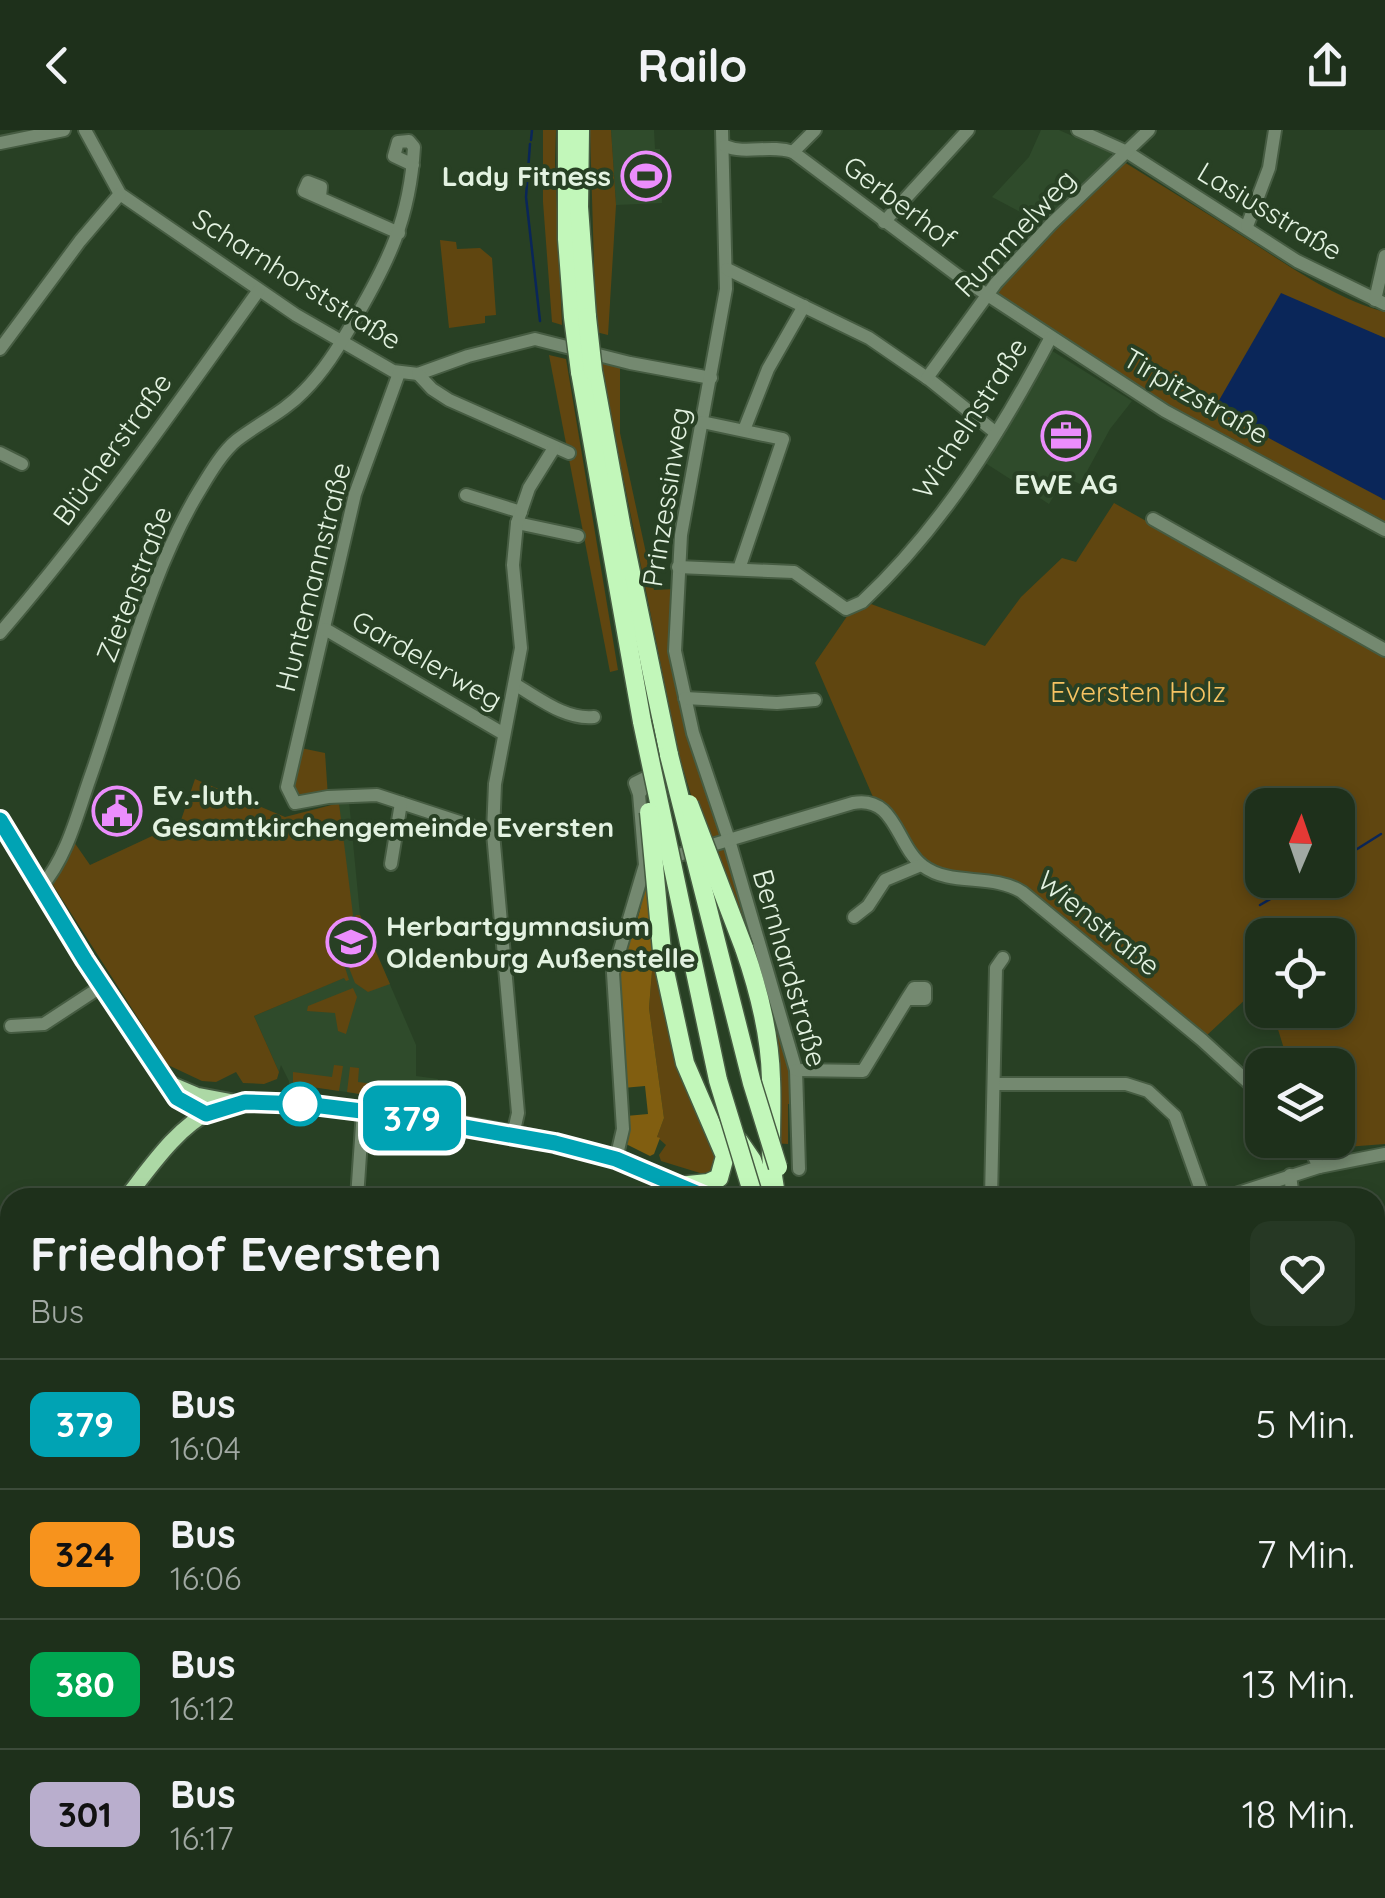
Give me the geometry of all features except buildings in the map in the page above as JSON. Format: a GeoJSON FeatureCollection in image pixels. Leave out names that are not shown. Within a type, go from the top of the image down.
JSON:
{"type":"FeatureCollection","features":[{"type":"Feature","properties":{"kind":"highway"},"geometry":{"type":"LineString","coordinates":[[567,130],[566,240],[642,672],[669,755],[744,948],[768,1038],[772,1080],[769,1160],[775,1188]]}},
{"type":"Feature","properties":{"kind":"highway"},"geometry":{"type":"LineString","coordinates":[[580,130],[580,317]]}},
{"type":"Feature","properties":{"kind":"highway"},"geometry":{"type":"LineString","coordinates":[[642,672],[643,760],[663,962],[680,1043],[726,1163],[722,1175],[714,1181],[678,1186]]}},
{"type":"Feature","properties":{"kind":"highway"},"geometry":{"type":"LineString","coordinates":[[642,722],[718,1080],[751,1188]]}},
{"type":"Feature","properties":{"kind":"highway"},"geometry":{"type":"LineString","coordinates":[[669,755],[752,1083],[784,1188]]}},
{"type":"Feature","properties":{"kind":"highway"},"geometry":{"type":"LineString","coordinates":[[699,1096],[742,1144],[761,1188]]}},
{"type":"Feature","properties":{"kind":"main road"},"geometry":{"type":"LineString","coordinates":[[174,1091],[240,1103],[272,1102],[362,1111],[513,1135],[616,1159],[683,1188]]}},
{"type":"Feature","properties":{"kind":"main road"},"geometry":{"type":"LineString","coordinates":[[200,1096],[206,1114]]}},
{"type":"Feature","properties":{"kind":"main road"},"geometry":{"type":"LineString","coordinates":[[135,1188],[185,1130],[206,1114],[240,1103]]}},
{"type":"Feature","properties":{"kind":"street"},"geometry":{"type":"LineString","coordinates":[[0,144],[64,130]]}},
{"type":"Feature","properties":{"kind":"street","name":"Scharnhorststraße"},"geometry":{"type":"LineString","coordinates":[[85,130],[120,194],[259,290],[399,373],[418,374],[449,400],[569,453]]}},
{"type":"Feature","properties":{"kind":"street","name":"Prinzessinweg"},"geometry":{"type":"LineString","coordinates":[[722,130],[727,268],[724,309],[685,509],[675,651],[684,698],[729,840]]}},
{"type":"Feature","properties":{"kind":"street"},"geometry":{"type":"LineString","coordinates":[[725,146],[734,150],[792,152],[814,130]]}},
{"type":"Feature","properties":{"kind":"street"},"geometry":{"type":"LineString","coordinates":[[884,222],[968,130]]}},
{"type":"Feature","properties":{"kind":"street","name":"Lasiusstraße"},"geometry":{"type":"LineString","coordinates":[[1078,130],[1127,152],[1297,261],[1380,302]]}},
{"type":"Feature","properties":{"kind":"street","name":"Rummelweg"},"geometry":{"type":"LineString","coordinates":[[927,378],[988,294],[1051,224],[1148,130]]}},
{"type":"Feature","properties":{"kind":"street"},"geometry":{"type":"LineString","coordinates":[[1247,226],[1269,168],[1275,130]]}},
{"type":"Feature","properties":{"kind":"street","name":"Gerberhof"},"geometry":{"type":"LineString","coordinates":[[792,152],[988,294]]}},
{"type":"Feature","properties":{"kind":"street","name":"Zietenstraße"},"geometry":{"type":"LineString","coordinates":[[40,887],[52,874],[69,839],[138,636],[186,514],[234,442],[274,417],[324,369],[382,273],[399,233],[413,165]]}},
{"type":"Feature","properties":{"kind":"street"},"geometry":{"type":"LineString","coordinates":[[0,349],[120,194]]}},
{"type":"Feature","properties":{"kind":"street"},"geometry":{"type":"LineString","coordinates":[[320,198],[399,233]]}},
{"type":"Feature","properties":{"kind":"street"},"geometry":{"type":"LineString","coordinates":[[1380,302],[1385,256]]}},
{"type":"Feature","properties":{"kind":"street"},"geometry":{"type":"LineString","coordinates":[[727,268],[869,338],[996,433]]}},
{"type":"Feature","properties":{"kind":"street","name":"Blücherstraße"},"geometry":{"type":"LineString","coordinates":[[0,633],[126,476],[259,290]]}},
{"type":"Feature","properties":{"kind":"street","name":"Tirpitzstraße"},"geometry":{"type":"LineString","coordinates":[[988,294],[1184,422],[1385,530]]}},
{"type":"Feature","properties":{"kind":"street"},"geometry":{"type":"LineString","coordinates":[[744,430],[768,368],[804,306]]}},
{"type":"Feature","properties":{"kind":"street","name":"Wichelnstraße"},"geometry":{"type":"LineString","coordinates":[[740,570],[794,572],[846,609],[868,596],[950,502],[1052,337]]}},
{"type":"Feature","properties":{"kind":"street"},"geometry":{"type":"LineString","coordinates":[[418,374],[535,339],[630,364],[711,378]]}},
{"type":"Feature","properties":{"kind":"street","name":"Huntemannstraße"},"geometry":{"type":"LineString","coordinates":[[399,373],[354,494],[287,787],[296,803],[367,794],[401,803]]}},
{"type":"Feature","properties":{"kind":"street"},"geometry":{"type":"LineString","coordinates":[[678,567],[740,570],[784,439],[702,422]]}},
{"type":"Feature","properties":{"kind":"street"},"geometry":{"type":"LineString","coordinates":[[513,1135],[518,1113],[493,833],[495,784],[521,648],[513,565],[519,518],[529,488],[554,448]]}},
{"type":"Feature","properties":{"kind":"street"},"geometry":{"type":"LineString","coordinates":[[0,453],[22,464]]}},
{"type":"Feature","properties":{"kind":"street"},"geometry":{"type":"LineString","coordinates":[[466,495],[519,518],[578,536]]}},
{"type":"Feature","properties":{"kind":"street"},"geometry":{"type":"LineString","coordinates":[[1153,519],[1385,650]]}},
{"type":"Feature","properties":{"kind":"street","name":"Gardelerweg"},"geometry":{"type":"LineString","coordinates":[[324,630],[504,734]]}},
{"type":"Feature","properties":{"kind":"street"},"geometry":{"type":"LineString","coordinates":[[516,685],[570,715],[580,719],[594,717]]}},
{"type":"Feature","properties":{"kind":"street"},"geometry":{"type":"LineString","coordinates":[[684,698],[778,703],[815,700]]}},
{"type":"Feature","properties":{"kind":"street"},"geometry":{"type":"LineString","coordinates":[[616,1159],[623,1129],[614,974],[645,865],[639,794]]}},
{"type":"Feature","properties":{"kind":"street"},"geometry":{"type":"LineString","coordinates":[[645,865],[867,802],[885,811],[921,864],[882,883],[868,906],[854,918]]}},
{"type":"Feature","properties":{"kind":"street"},"geometry":{"type":"LineString","coordinates":[[390,864],[401,803],[493,833]]}},
{"type":"Feature","properties":{"kind":"street"},"geometry":{"type":"LineString","coordinates":[[0,820],[102,986],[174,1091],[185,1130]]}},
{"type":"Feature","properties":{"kind":"street","name":"Bernhardstraße"},"geometry":{"type":"LineString","coordinates":[[729,840],[796,1070],[799,1169]]}},
{"type":"Feature","properties":{"kind":"street","name":"Wienstraße"},"geometry":{"type":"LineString","coordinates":[[921,864],[940,874],[1006,883],[1022,892],[1245,1079]]}},
{"type":"Feature","properties":{"kind":"street"},"geometry":{"type":"LineString","coordinates":[[990,1188],[996,968],[1003,958]]}},
{"type":"Feature","properties":{"kind":"street"},"geometry":{"type":"LineString","coordinates":[[11,1026],[44,1024],[102,986]]}},
{"type":"Feature","properties":{"kind":"street"},"geometry":{"type":"LineString","coordinates":[[796,1070],[863,1071],[907,999]]}},
{"type":"Feature","properties":{"kind":"street"},"geometry":{"type":"LineString","coordinates":[[994,1084],[1126,1084],[1148,1091],[1174,1116],[1200,1188]]}},
{"type":"Feature","properties":{"kind":"street"},"geometry":{"type":"LineString","coordinates":[[174,1091],[206,1114]]}},
{"type":"Feature","properties":{"kind":"street"},"geometry":{"type":"LineString","coordinates":[[358,1188],[362,1111]]}},
{"type":"Feature","properties":{"kind":"street"},"geometry":{"type":"LineString","coordinates":[[1252,1188],[1319,1166],[1385,1155]]}},
{"type":"Feature","properties":{"kind":"street"},"geometry":{"type":"LineString","coordinates":[[1315,1158],[1319,1166]]}},
{"type":"Feature","properties":{"kind":"street"},"geometry":{"type":"LineString","coordinates":[[1290,1175],[1292,1188]]}},
{"type":"Feature","properties":{"kind":"shaded area"},"geometry":{"type":"Polygon","coordinates":[[[611,130],[654,130],[655,149],[660,149],[662,203],[616,205],[611,130]]]}},
{"type":"Feature","properties":{"kind":"shaded area"},"geometry":{"type":"Polygon","coordinates":[[[1041,130],[1059,130],[1111,156],[1041,223],[992,197],[1029,157],[1041,130]]]}},
{"type":"Feature","properties":{"kind":"shaded area"},"geometry":{"type":"Polygon","coordinates":[[[1046,347],[1132,401],[1110,429],[1080,484],[1065,477],[1049,504],[979,459],[1046,347]]]}},
{"type":"Feature","properties":{"kind":"shaded area","name":"Herbartgymnasium Oldenburg Außenstelle"},"geometry":{"type":"Polygon","coordinates":[[[349,801],[360,915],[416,1045],[416,1076],[438,1079],[434,1106],[315,1087],[289,1088],[289,1081],[281,1065],[279,1072],[254,1016],[343,978],[319,922],[350,915],[339,803],[349,801]]]}},
{"type":"Feature","properties":{"kind":"shaded area"},"geometry":{"type":"Polygon","coordinates":[[[647,880],[654,947],[649,1008],[664,1118],[657,1137],[660,1138],[650,1156],[626,1144],[626,1116],[648,1114],[645,1086],[623,1088],[615,990],[626,938],[632,939],[641,906],[637,904],[647,880]]]}},
{"type":"Feature","properties":{"kind":"green space"},"geometry":{"type":"Polygon","coordinates":[[[543,130],[556,130],[562,325],[552,322],[543,202],[543,130]]]}},
{"type":"Feature","properties":{"kind":"green space"},"geometry":{"type":"Polygon","coordinates":[[[590,130],[611,130],[616,205],[608,335],[596,332],[590,130]]]}},
{"type":"Feature","properties":{"kind":"green space"},"geometry":{"type":"Polygon","coordinates":[[[1124,162],[1308,278],[1385,312],[1385,338],[1363,330],[1385,500],[1385,530],[1137,391],[997,293],[1052,230],[1124,162]]]}},
{"type":"Feature","properties":{"kind":"green space"},"geometry":{"type":"Polygon","coordinates":[[[440,240],[456,242],[457,249],[480,248],[492,258],[496,315],[485,316],[485,323],[449,328],[440,240]]]}},
{"type":"Feature","properties":{"kind":"green space"},"geometry":{"type":"Polygon","coordinates":[[[549,355],[566,359],[618,670],[610,672],[549,355]]]}},
{"type":"Feature","properties":{"kind":"green space"},"geometry":{"type":"Polygon","coordinates":[[[600,362],[620,367],[620,433],[654,590],[676,589],[675,651],[784,1027],[798,1105],[788,1104],[788,1144],[772,1143],[771,1062],[679,755],[600,362]]]}},
{"type":"Feature","properties":{"kind":"green space","name":"Eversten Holz"},"geometry":{"type":"Polygon","coordinates":[[[1114,503],[1385,655],[1385,1144],[1355,1146],[1355,1048],[1284,1048],[1278,1028],[1355,1028],[1355,918],[1245,918],[1245,1000],[1206,1036],[1015,888],[932,872],[873,797],[815,663],[852,609],[871,604],[985,646],[1021,597],[1062,558],[1076,562],[1114,503]]]}},
{"type":"Feature","properties":{"kind":"green space"},"geometry":{"type":"Polygon","coordinates":[[[296,747],[325,753],[328,797],[295,803],[291,795],[296,747]]]}},
{"type":"Feature","properties":{"kind":"green space"},"geometry":{"type":"Polygon","coordinates":[[[195,779],[285,817],[339,803],[353,915],[337,942],[349,980],[344,978],[254,1016],[279,1072],[277,1079],[264,1084],[243,1083],[236,1072],[216,1082],[202,1081],[168,1065],[53,885],[74,842],[90,865],[180,823],[195,779]]]}},
{"type":"Feature","properties":{"kind":"green space"},"geometry":{"type":"Polygon","coordinates":[[[356,915],[360,915],[390,984],[368,992],[355,983],[340,945],[356,915]]]}},
{"type":"Feature","properties":{"kind":"green space"},"geometry":{"type":"Polygon","coordinates":[[[654,947],[719,1147],[713,1177],[661,1161],[659,1155],[666,1145],[657,1137],[664,1118],[649,1008],[654,947]]]}},
{"type":"Feature","properties":{"kind":"green space"},"geometry":{"type":"Polygon","coordinates":[[[353,988],[357,997],[346,1034],[338,1031],[335,1013],[307,1011],[308,1006],[353,988]]]}},
{"type":"Feature","properties":{"kind":"green space"},"geometry":{"type":"Polygon","coordinates":[[[334,1065],[343,1066],[339,1091],[293,1088],[293,1072],[332,1077],[334,1065]]]}},
{"type":"Feature","properties":{"kind":"green space"},"geometry":{"type":"Polygon","coordinates":[[[350,1067],[359,1068],[358,1082],[405,1088],[403,1101],[347,1092],[350,1067]]]}},
{"type":"Feature","properties":{"kind":"water"},"geometry":{"type":"Polygon","coordinates":[[[1281,293],[1385,338],[1385,500],[1214,409],[1281,293]]]}},
{"type":"Feature","properties":{"kind":"waterway"},"geometry":{"type":"LineString","coordinates":[[531,140],[532,130]]}},
{"type":"Feature","properties":{"kind":"waterway"},"geometry":{"type":"LineString","coordinates":[[530,144],[526,197],[540,321]]}},
{"type":"Feature","properties":{"kind":"waterway"},"geometry":{"type":"LineString","coordinates":[[1355,850],[1381,834]]}},
{"type":"Feature","properties":{"kind":"waterway"},"geometry":{"type":"LineString","coordinates":[[1260,905],[1272,898]]}},
{"type":"Feature","properties":{"kind":"bus line","name":"379"},"geometry":{"type":"LineString","coordinates":[[0,820],[100,983],[177,1098],[186,1105],[206,1114],[223,1106],[265,1102],[402,1116],[555,1143],[616,1159],[684,1188]]}},
{"type":"Feature","properties":{"kind":"place","name":"Lady Fitness"},"geometry":{"type":"Point","coordinates":[646,176]}},
{"type":"Feature","properties":{"kind":"place","name":"EWE AG"},"geometry":{"type":"Point","coordinates":[1066,436]}},
{"type":"Feature","properties":{"kind":"place","name":"Ev.-luth. Gesamtkirchengemeinde Eversten"},"geometry":{"type":"Point","coordinates":[117,811]}},
{"type":"Feature","properties":{"kind":"place","name":"Herbartgymnasium Oldenburg Außenstelle"},"geometry":{"type":"Point","coordinates":[351,942]}}]}
